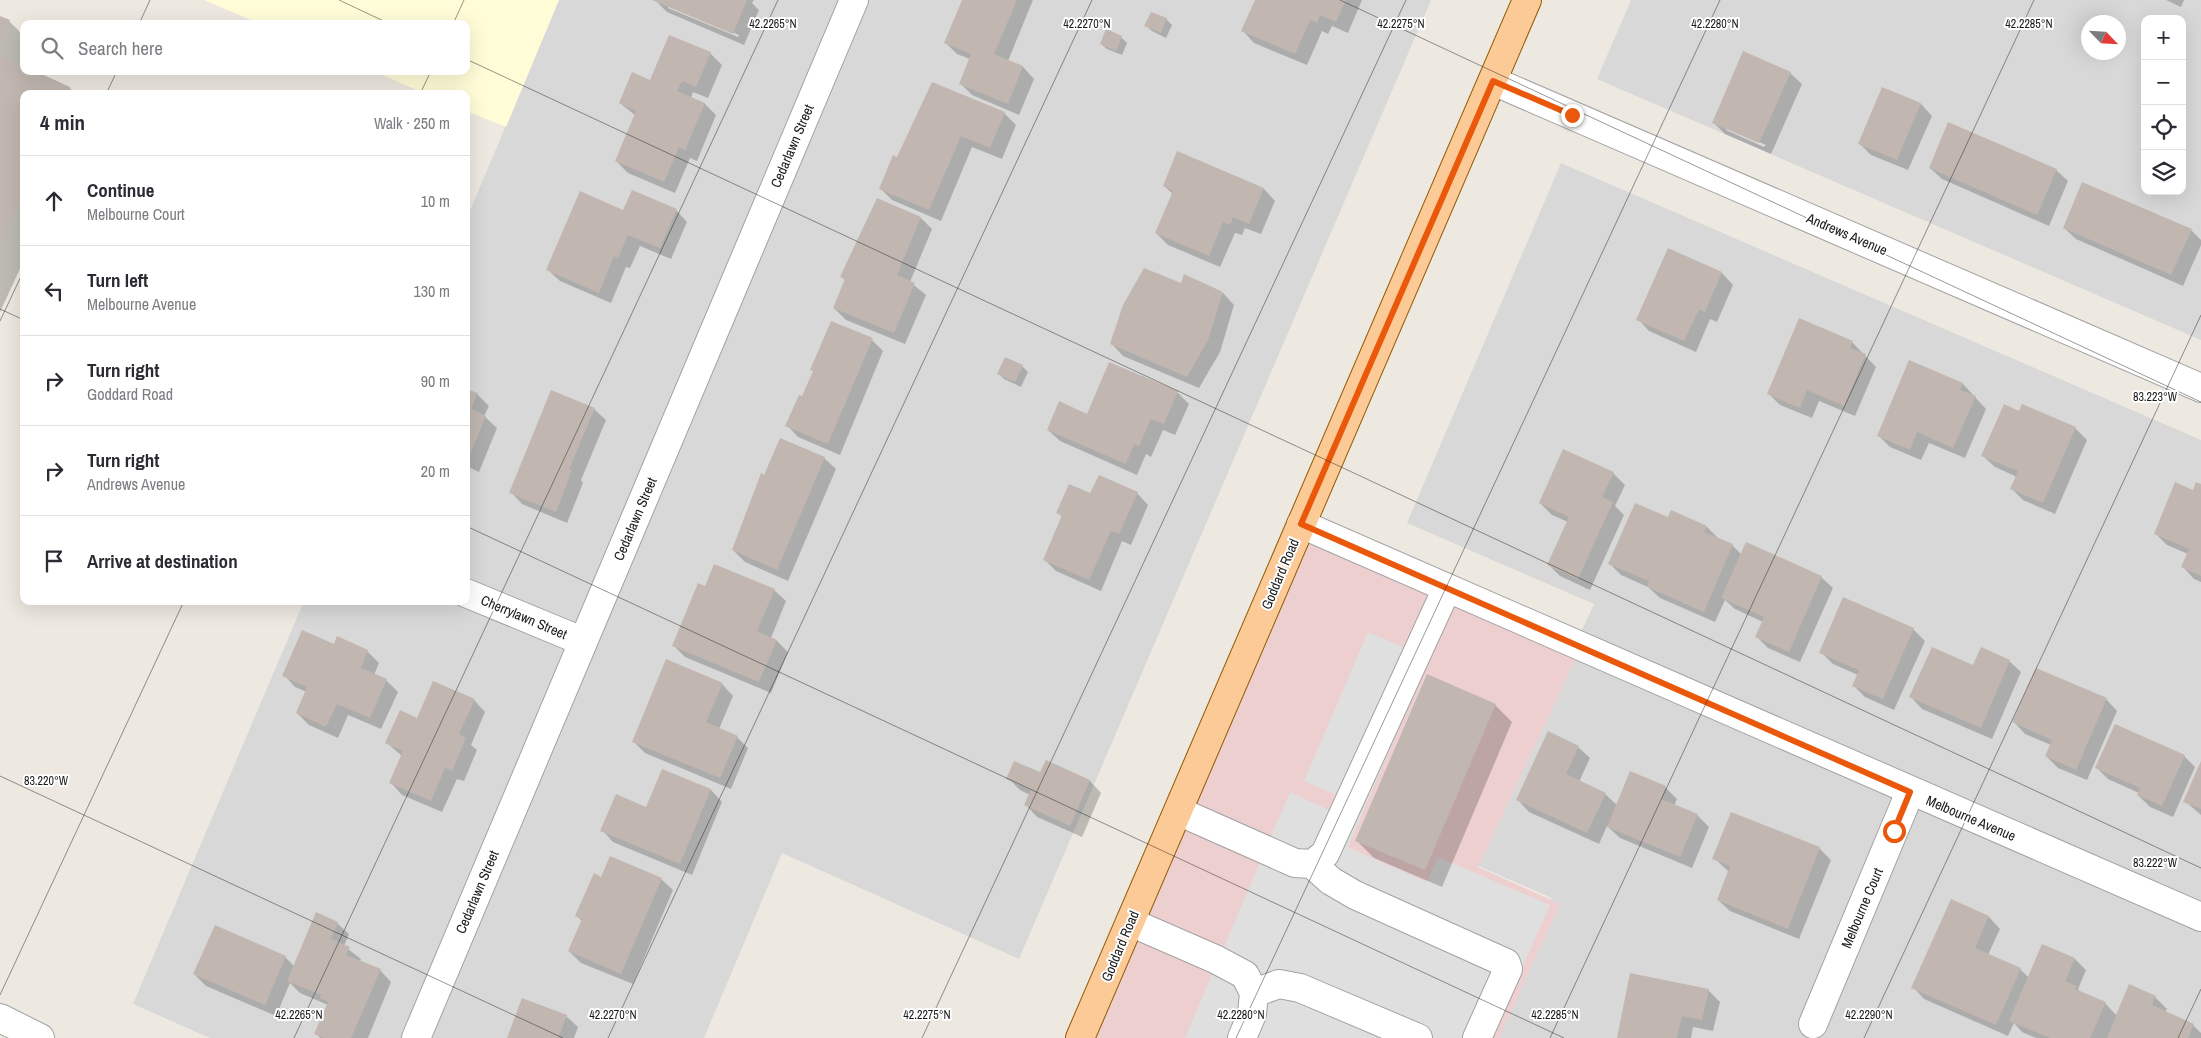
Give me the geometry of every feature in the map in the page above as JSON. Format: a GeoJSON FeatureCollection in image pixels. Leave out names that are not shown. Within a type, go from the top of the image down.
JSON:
{"type":"FeatureCollection","features":[{"type":"Feature","properties":{"kind":"main road","name":"Goddard Road"},"geometry":{"type":"LineString","coordinates":[[1080,1038],[1527,0]]}},
{"type":"Feature","properties":{"kind":"street","name":"Cedarlawn Street"},"geometry":{"type":"LineString","coordinates":[[416,1038],[854,0]]}},
{"type":"Feature","properties":{"kind":"street","name":"Andrews Avenue"},"geometry":{"type":"LineString","coordinates":[[1493,81],[2201,388]]}},
{"type":"Feature","properties":{"kind":"street","name":"Melbourne Avenue"},"geometry":{"type":"LineString","coordinates":[[1301,524],[1910,792],[2201,917]]}},
{"type":"Feature","properties":{"kind":"street"},"geometry":{"type":"LineString","coordinates":[[1312,864],[1325,854],[1447,588]]}},
{"type":"Feature","properties":{"kind":"street","name":"Cherrylawn Street"},"geometry":{"type":"LineString","coordinates":[[470,595],[582,642]]}},
{"type":"Feature","properties":{"kind":"street","name":"Melbourne Court"},"geometry":{"type":"LineString","coordinates":[[1814,1024],[1910,792]]}},
{"type":"Feature","properties":{"kind":"street"},"geometry":{"type":"LineString","coordinates":[[1178,810],[1295,863],[1312,864],[1331,881],[1355,895],[1506,962],[1508,969],[1477,1038]]}},
{"type":"Feature","properties":{"kind":"street"},"geometry":{"type":"LineString","coordinates":[[1130,922],[1215,959],[1245,975],[1254,994],[1252,1014],[1242,1038]]}},
{"type":"Feature","properties":{"kind":"street"},"geometry":{"type":"LineString","coordinates":[[1254,994],[1279,984],[1300,988],[1418,1038]]}},
{"type":"Feature","properties":{"kind":"street"},"geometry":{"type":"LineString","coordinates":[[0,1018],[40,1038]]}},
{"type":"Feature","properties":{"kind":"shaded area"},"geometry":{"type":"Polygon","coordinates":[[[204,0],[559,0],[506,127],[470,113],[470,90],[417,90],[382,75],[470,75],[470,20],[251,20],[204,0]]]}},
{"type":"Feature","properties":{"kind":"shaded area"},"geometry":{"type":"Polygon","coordinates":[[[559,0],[1431,0],[1019,959],[782,853],[704,1038],[210,1038],[133,1004],[302,605],[470,605],[470,211],[559,0]]]}},
{"type":"Feature","properties":{"kind":"shaded area"},"geometry":{"type":"Polygon","coordinates":[[[1631,0],[2201,0],[2201,340],[1597,79],[1631,0]]]}},
{"type":"Feature","properties":{"kind":"shaded area"},"geometry":{"type":"Polygon","coordinates":[[[1561,163],[2201,440],[2201,1038],[1492,1038],[1552,898],[1474,864],[1594,604],[1407,523],[1561,163]]]}},
{"type":"Feature","properties":{"kind":"shaded area"},"geometry":{"type":"Polygon","coordinates":[[[1301,524],[1581,647],[1478,867],[1560,904],[1499,1038],[1080,1038],[1301,524]]]}},
{"type":"Feature","properties":{"kind":"shaded area"},"geometry":{"type":"Polygon","coordinates":[[[1368,632],[1429,658],[1348,847],[1427,882],[1438,857],[1550,905],[1491,1038],[1185,1038],[1290,792],[1331,811],[1338,796],[1304,781],[1368,632]]]}},
{"type":"Feature","properties":{"kind":"building"},"geometry":{"type":"Polygon","coordinates":[[[652,0],[747,0],[733,34],[652,0]]]}},
{"type":"Feature","properties":{"kind":"building"},"geometry":{"type":"Polygon","coordinates":[[[962,0],[1017,0],[994,54],[1023,66],[1008,104],[959,84],[971,54],[944,43],[962,0]]]}},
{"type":"Feature","properties":{"kind":"building"},"geometry":{"type":"Polygon","coordinates":[[[1255,0],[1346,0],[1336,22],[1320,15],[1317,23],[1310,20],[1295,54],[1241,31],[1255,0]]]}},
{"type":"Feature","properties":{"kind":"building"},"geometry":{"type":"Polygon","coordinates":[[[1151,12],[1167,18],[1161,33],[1144,26],[1151,12]]]}},
{"type":"Feature","properties":{"kind":"building"},"geometry":{"type":"Polygon","coordinates":[[[0,16],[10,20],[0,42],[0,16]]]}},
{"type":"Feature","properties":{"kind":"building"},"geometry":{"type":"Polygon","coordinates":[[[1106,29],[1122,36],[1116,51],[1100,44],[1106,29]]]}},
{"type":"Feature","properties":{"kind":"building"},"geometry":{"type":"Polygon","coordinates":[[[669,35],[711,52],[696,87],[682,81],[677,91],[705,103],[685,150],[679,147],[664,182],[615,161],[636,111],[619,103],[632,72],[650,80],[669,35]]]}},
{"type":"Feature","properties":{"kind":"building"},"geometry":{"type":"Polygon","coordinates":[[[1743,51],[1791,72],[1759,143],[1712,123],[1743,51]]]}},
{"type":"Feature","properties":{"kind":"building"},"geometry":{"type":"Polygon","coordinates":[[[0,56],[20,64],[20,75],[44,75],[70,87],[69,90],[20,90],[20,199],[0,243],[0,56]]]}},
{"type":"Feature","properties":{"kind":"building"},"geometry":{"type":"Polygon","coordinates":[[[932,82],[1005,112],[990,148],[961,136],[929,210],[879,189],[893,155],[897,157],[932,82]]]}},
{"type":"Feature","properties":{"kind":"building"},"geometry":{"type":"Polygon","coordinates":[[[1882,87],[1921,103],[1897,160],[1858,144],[1882,87]]]}},
{"type":"Feature","properties":{"kind":"building"},"geometry":{"type":"Polygon","coordinates":[[[1948,122],[2057,169],[2037,215],[1929,168],[1948,122]]]}},
{"type":"Feature","properties":{"kind":"building"},"geometry":{"type":"Polygon","coordinates":[[[1177,151],[1264,188],[1249,224],[1233,217],[1230,225],[1223,222],[1209,256],[1155,233],[1173,191],[1163,186],[1177,151]]]}},
{"type":"Feature","properties":{"kind":"building"},"geometry":{"type":"Polygon","coordinates":[[[2082,182],[2192,229],[2171,275],[2063,228],[2082,182]]]}},
{"type":"Feature","properties":{"kind":"building"},"geometry":{"type":"Polygon","coordinates":[[[632,190],[677,209],[660,248],[628,235],[618,258],[614,256],[599,293],[546,270],[580,191],[623,210],[632,190]]]}},
{"type":"Feature","properties":{"kind":"building"},"geometry":{"type":"Polygon","coordinates":[[[877,198],[921,217],[897,275],[915,283],[894,333],[833,308],[845,279],[840,277],[877,198]]]}},
{"type":"Feature","properties":{"kind":"building"},"geometry":{"type":"Polygon","coordinates":[[[1668,248],[1722,272],[1705,312],[1699,309],[1684,341],[1636,320],[1668,248]]]}},
{"type":"Feature","properties":{"kind":"building"},"geometry":{"type":"Polygon","coordinates":[[[1144,268],[1181,283],[1184,274],[1223,292],[1208,340],[1187,377],[1110,344],[1123,305],[1144,268]]]}},
{"type":"Feature","properties":{"kind":"building"},"geometry":{"type":"Polygon","coordinates":[[[1799,318],[1853,341],[1850,348],[1866,354],[1844,406],[1807,390],[1800,408],[1767,394],[1799,318]]]}},
{"type":"Feature","properties":{"kind":"building"},"geometry":{"type":"Polygon","coordinates":[[[831,321],[873,338],[828,444],[785,426],[799,395],[802,396],[813,371],[810,370],[831,321]]]}},
{"type":"Feature","properties":{"kind":"building"},"geometry":{"type":"Polygon","coordinates":[[[1005,357],[1023,365],[1015,382],[997,374],[1005,357]]]}},
{"type":"Feature","properties":{"kind":"building"},"geometry":{"type":"Polygon","coordinates":[[[1909,360],[1963,383],[1960,390],[1976,396],[1953,448],[1917,432],[1910,450],[1877,436],[1909,360]]]}},
{"type":"Feature","properties":{"kind":"building"},"geometry":{"type":"Polygon","coordinates":[[[1109,362],[1178,391],[1164,424],[1151,419],[1139,446],[1134,444],[1126,464],[1047,430],[1059,401],[1087,414],[1109,362]]]}},
{"type":"Feature","properties":{"kind":"building"},"geometry":{"type":"Polygon","coordinates":[[[470,390],[478,393],[471,409],[486,416],[470,454],[470,390]]]}},
{"type":"Feature","properties":{"kind":"building"},"geometry":{"type":"Polygon","coordinates":[[[551,390],[595,408],[569,469],[572,470],[556,512],[509,493],[551,390]]]}},
{"type":"Feature","properties":{"kind":"building"},"geometry":{"type":"Polygon","coordinates":[[[2004,404],[2019,411],[2022,404],[2076,427],[2043,503],[2010,489],[2018,471],[1981,456],[2004,404]]]}},
{"type":"Feature","properties":{"kind":"building"},"geometry":{"type":"Polygon","coordinates":[[[780,438],[825,457],[777,570],[732,550],[761,473],[764,475],[780,438]]]}},
{"type":"Feature","properties":{"kind":"building"},"geometry":{"type":"Polygon","coordinates":[[[1563,449],[1614,472],[1602,497],[1613,502],[1578,579],[1547,565],[1569,517],[1539,503],[1563,449]]]}},
{"type":"Feature","properties":{"kind":"building"},"geometry":{"type":"Polygon","coordinates":[[[1099,475],[1138,492],[1119,534],[1111,531],[1089,580],[1043,560],[1062,515],[1056,513],[1069,484],[1090,493],[1099,475]]]}},
{"type":"Feature","properties":{"kind":"building"},"geometry":{"type":"Polygon","coordinates":[[[2175,482],[2193,490],[2196,482],[2201,484],[2201,576],[2181,567],[2189,549],[2154,534],[2175,482]]]}},
{"type":"Feature","properties":{"kind":"building"},"geometry":{"type":"Polygon","coordinates":[[[1635,503],[1668,517],[1671,510],[1707,526],[1704,532],[1733,544],[1704,612],[1647,587],[1649,581],[1608,564],[1635,503]]]}},
{"type":"Feature","properties":{"kind":"building"},"geometry":{"type":"Polygon","coordinates":[[[1746,542],[1822,576],[1789,652],[1755,637],[1764,617],[1721,598],[1746,542]]]}},
{"type":"Feature","properties":{"kind":"building"},"geometry":{"type":"Polygon","coordinates":[[[714,564],[775,589],[757,631],[777,640],[759,682],[672,646],[698,583],[705,586],[714,564]]]}},
{"type":"Feature","properties":{"kind":"building"},"geometry":{"type":"Polygon","coordinates":[[[1843,597],[1914,628],[1883,699],[1852,686],[1859,670],[1819,653],[1843,597]]]}},
{"type":"Feature","properties":{"kind":"building"},"geometry":{"type":"Polygon","coordinates":[[[302,630],[334,644],[337,636],[368,650],[361,668],[387,679],[370,718],[337,704],[326,727],[296,713],[307,687],[282,676],[302,630]]]}},
{"type":"Feature","properties":{"kind":"building"},"geometry":{"type":"Polygon","coordinates":[[[1932,647],[1973,665],[1981,647],[2010,660],[1981,728],[1909,697],[1932,647]]]}},
{"type":"Feature","properties":{"kind":"building"},"geometry":{"type":"Polygon","coordinates":[[[666,659],[723,683],[706,722],[738,736],[720,778],[632,742],[666,659]]]}},
{"type":"Feature","properties":{"kind":"building"},"geometry":{"type":"Polygon","coordinates":[[[2036,668],[2107,698],[2076,770],[2045,756],[2052,740],[2012,722],[2036,668]]]}},
{"type":"Feature","properties":{"kind":"building"},"geometry":{"type":"Polygon","coordinates":[[[1427,674],[1496,704],[1425,870],[1355,841],[1427,674]]]}},
{"type":"Feature","properties":{"kind":"building"},"geometry":{"type":"Polygon","coordinates":[[[433,681],[475,699],[459,734],[466,738],[452,771],[445,768],[431,801],[389,783],[403,751],[385,743],[400,710],[417,718],[433,681]]]}},
{"type":"Feature","properties":{"kind":"building"},"geometry":{"type":"Polygon","coordinates":[[[2115,724],[2185,755],[2162,806],[2137,795],[2140,788],[2095,768],[2115,724]]]}},
{"type":"Feature","properties":{"kind":"building"},"geometry":{"type":"Polygon","coordinates":[[[1548,731],[1579,746],[1566,774],[1606,793],[1587,833],[1516,800],[1548,731]]]}},
{"type":"Feature","properties":{"kind":"building"},"geometry":{"type":"Polygon","coordinates":[[[1046,760],[1090,780],[1070,826],[1024,805],[1031,790],[1006,779],[1014,761],[1040,772],[1046,760]]]}},
{"type":"Feature","properties":{"kind":"building"},"geometry":{"type":"Polygon","coordinates":[[[2201,761],[2201,809],[2183,802],[2201,761]]]}},
{"type":"Feature","properties":{"kind":"building"},"geometry":{"type":"Polygon","coordinates":[[[662,769],[711,789],[680,864],[600,831],[616,794],[646,807],[662,769]]]}},
{"type":"Feature","properties":{"kind":"building"},"geometry":{"type":"Polygon","coordinates":[[[1630,771],[1666,786],[1661,799],[1698,814],[1680,857],[1607,827],[1630,771]]]}},
{"type":"Feature","properties":{"kind":"building"},"geometry":{"type":"Polygon","coordinates":[[[1731,812],[1820,847],[1788,929],[1717,900],[1730,866],[1712,859],[1731,812]]]}},
{"type":"Feature","properties":{"kind":"building"},"geometry":{"type":"Polygon","coordinates":[[[610,856],[662,878],[621,974],[568,951],[582,919],[575,916],[594,873],[601,877],[610,856]]]}},
{"type":"Feature","properties":{"kind":"building"},"geometry":{"type":"Polygon","coordinates":[[[1951,899],[1989,916],[1975,948],[2021,968],[1996,1025],[1911,988],[1951,899]]]}},
{"type":"Feature","properties":{"kind":"building"},"geometry":{"type":"Polygon","coordinates":[[[316,912],[338,922],[331,939],[350,947],[346,955],[381,969],[351,1038],[325,1038],[314,1034],[328,1002],[320,998],[321,995],[287,981],[316,912]]]}},
{"type":"Feature","properties":{"kind":"building"},"geometry":{"type":"Polygon","coordinates":[[[215,925],[286,956],[265,1005],[193,974],[215,925]]]}},
{"type":"Feature","properties":{"kind":"building"},"geometry":{"type":"Polygon","coordinates":[[[2042,944],[2075,958],[2065,981],[2077,986],[2075,989],[2106,1002],[2090,1038],[2050,1038],[2009,1021],[2042,944]]]}},
{"type":"Feature","properties":{"kind":"building"},"geometry":{"type":"Polygon","coordinates":[[[1630,973],[1709,989],[1702,1020],[1682,1016],[1677,1038],[1617,1038],[1630,973]]]}},
{"type":"Feature","properties":{"kind":"building"},"geometry":{"type":"Polygon","coordinates":[[[2129,984],[2156,996],[2152,1005],[2194,1024],[2188,1038],[2107,1038],[2129,984]]]}},
{"type":"Feature","properties":{"kind":"building"},"geometry":{"type":"Polygon","coordinates":[[[522,998],[567,1015],[558,1038],[507,1038],[522,998]]]}},
{"type":"Feature","properties":{"kind":"route"},"geometry":{"type":"LineString","coordinates":[[1572,115],[1493,81],[1301,524],[1910,792],[1894,831]]}}]}
